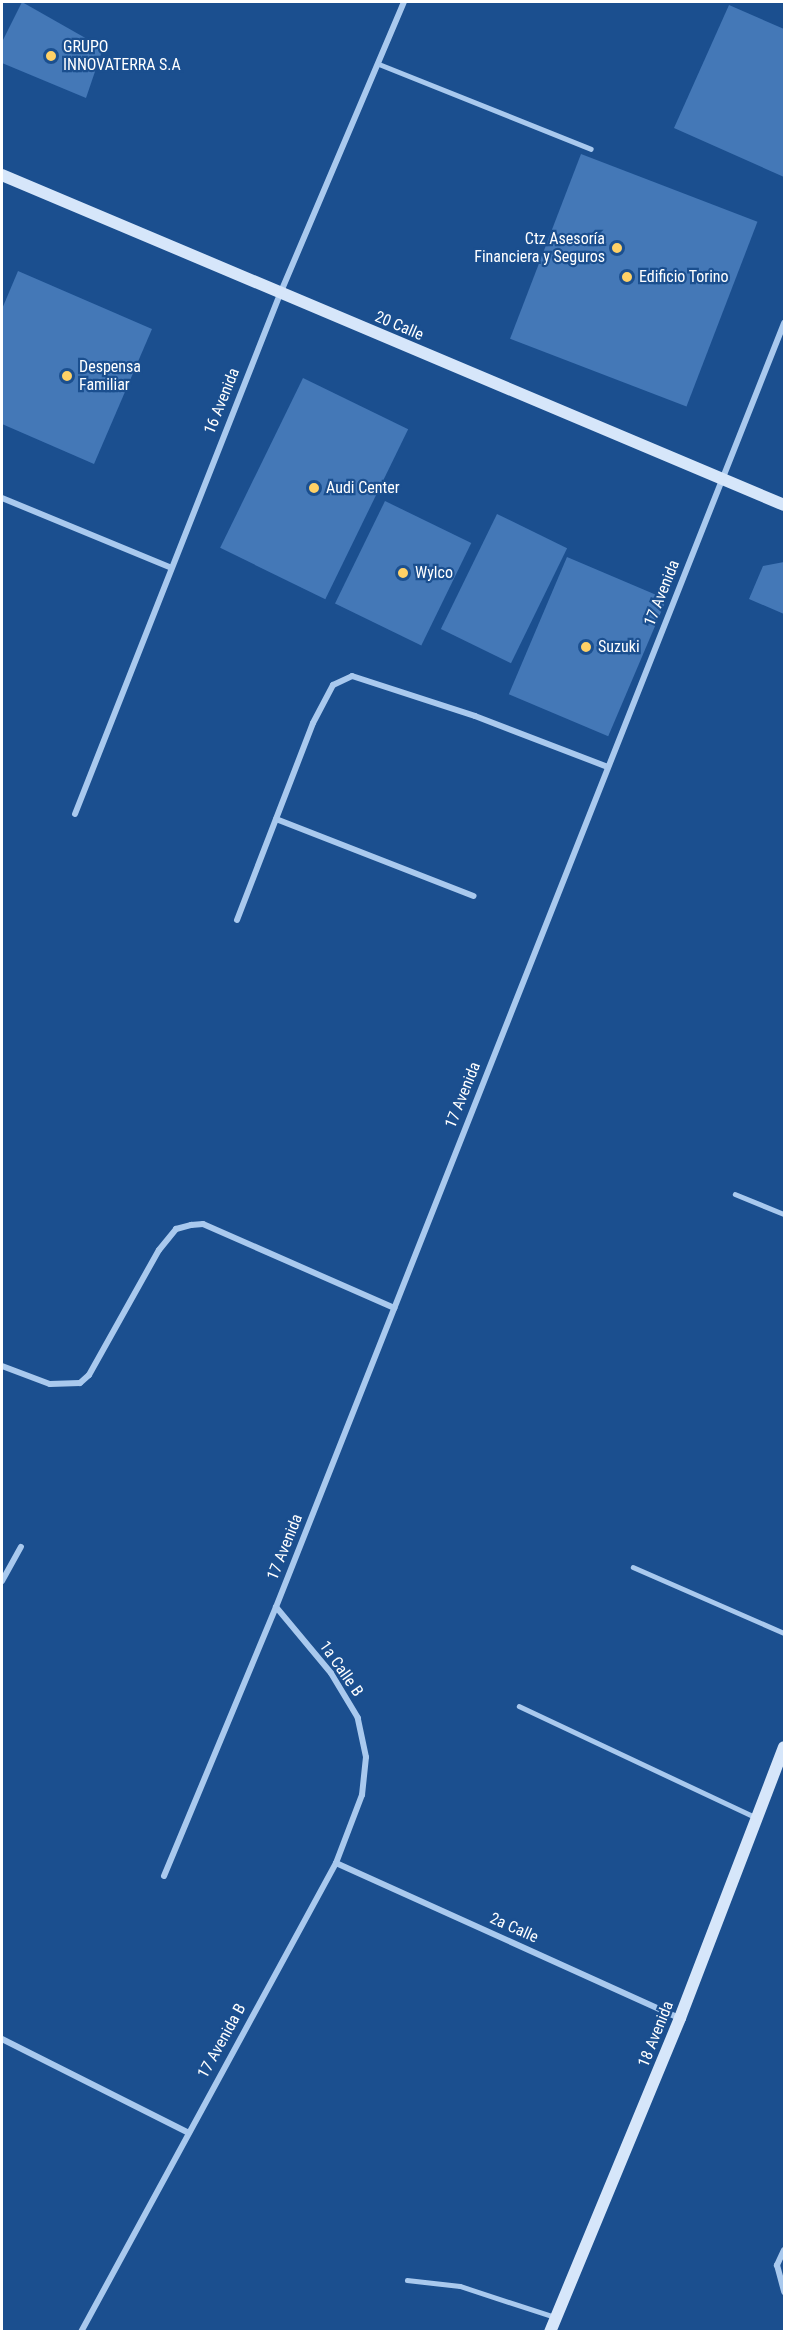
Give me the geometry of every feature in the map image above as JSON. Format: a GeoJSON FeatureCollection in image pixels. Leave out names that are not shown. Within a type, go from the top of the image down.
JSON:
{"type":"FeatureCollection","features":[{"type":"Feature","properties":{"kind":"street","name":"16 Avenida"},"geometry":{"type":"LineString","coordinates":[[75,814],[169,567],[280,294],[404,2]]}},
{"type":"Feature","properties":{"kind":"street","name":"20 Calle"},"geometry":{"type":"LineString","coordinates":[[2,175],[784,505]]}},
{"type":"Feature","properties":{"kind":"street","name":"17 Avenida"},"geometry":{"type":"LineString","coordinates":[[164,1876],[276,1607],[784,323]]}},
{"type":"Feature","properties":{"kind":"street"},"geometry":{"type":"LineString","coordinates":[[2,498],[169,567]]}},
{"type":"Feature","properties":{"kind":"street"},"geometry":{"type":"LineString","coordinates":[[237,920],[313,723],[333,685],[352,676],[475,716],[608,767]]}},
{"type":"Feature","properties":{"kind":"street"},"geometry":{"type":"LineString","coordinates":[[276,819],[473,896]]}},
{"type":"Feature","properties":{"kind":"street"},"geometry":{"type":"LineString","coordinates":[[2,1366],[50,1384],[80,1383],[89,1375],[159,1250],[176,1229],[190,1225],[203,1224],[394,1308]]}},
{"type":"Feature","properties":{"kind":"street"},"geometry":{"type":"LineString","coordinates":[[2,1581],[21,1546]]}},
{"type":"Feature","properties":{"kind":"street","name":"1a Calle B"},"geometry":{"type":"LineString","coordinates":[[276,1607],[331,1673],[358,1718],[366,1757]]}},
{"type":"Feature","properties":{"kind":"street","name":"18 Avenida"},"geometry":{"type":"LineString","coordinates":[[550,2331],[681,2018],[784,1747]]}},
{"type":"Feature","properties":{"kind":"street","name":"17 Avenida B"},"geometry":{"type":"LineString","coordinates":[[81,2331],[336,1863],[362,1794],[366,1757]]}},
{"type":"Feature","properties":{"kind":"street","name":"2a Calle"},"geometry":{"type":"LineString","coordinates":[[336,1863],[681,2018]]}},
{"type":"Feature","properties":{"kind":"street"},"geometry":{"type":"LineString","coordinates":[[2,2039],[187,2133]]}},
{"type":"Feature","properties":{"kind":"street"},"geometry":{"type":"LineString","coordinates":[[784,2250],[777,2265],[784,2292]]}},
{"type":"Feature","properties":{"kind":"lane"},"geometry":{"type":"LineString","coordinates":[[379,64],[591,149]]}},
{"type":"Feature","properties":{"kind":"lane"},"geometry":{"type":"LineString","coordinates":[[735,1194],[784,1214]]}},
{"type":"Feature","properties":{"kind":"lane"},"geometry":{"type":"LineString","coordinates":[[633,1567],[784,1633]]}},
{"type":"Feature","properties":{"kind":"lane"},"geometry":{"type":"LineString","coordinates":[[519,1706],[757,1818]]}},
{"type":"Feature","properties":{"kind":"lane"},"geometry":{"type":"LineString","coordinates":[[407,2280],[460,2286],[556,2317]]}},
{"type":"Feature","properties":{"kind":"building","name":"GRUPO INNOVATERRA S.A"},"geometry":{"type":"Polygon","coordinates":[[[22,2],[103,48],[86,98],[2,63],[2,42],[22,2]]]}},
{"type":"Feature","properties":{"kind":"building"},"geometry":{"type":"Polygon","coordinates":[[[729,5],[784,29],[784,177],[674,128],[729,5]]]}},
{"type":"Feature","properties":{"kind":"building","name":"Edificio Torino"},"geometry":{"type":"Polygon","coordinates":[[[581,154],[757,222],[686,407],[510,339],[581,154]]]}},
{"type":"Feature","properties":{"kind":"building","name":"Despensa Familiar"},"geometry":{"type":"Polygon","coordinates":[[[18,271],[152,329],[94,464],[2,424],[2,309],[18,271]]]}},
{"type":"Feature","properties":{"kind":"building","name":"Audi Center"},"geometry":{"type":"Polygon","coordinates":[[[303,378],[408,429],[325,599],[220,548],[303,378]]]}},
{"type":"Feature","properties":{"kind":"building","name":"Wylco"},"geometry":{"type":"Polygon","coordinates":[[[385,501],[471,543],[421,646],[335,603],[385,501]]]}},
{"type":"Feature","properties":{"kind":"building"},"geometry":{"type":"Polygon","coordinates":[[[497,514],[567,548],[511,663],[441,629],[497,514]]]}},
{"type":"Feature","properties":{"kind":"building","name":"Suzuki"},"geometry":{"type":"Polygon","coordinates":[[[567,557],[666,599],[608,736],[509,694],[567,557]]]}},
{"type":"Feature","properties":{"kind":"building"},"geometry":{"type":"Polygon","coordinates":[[[784,562],[784,614],[749,599],[763,566],[784,562]]]}},
{"type":"Feature","properties":{"kind":"place","name":"GRUPO INNOVATERRA S.A"},"geometry":{"type":"Point","coordinates":[51,56]}},
{"type":"Feature","properties":{"kind":"place","name":"Ctz Asesoría Financiera y Seguros"},"geometry":{"type":"Point","coordinates":[617,248]}},
{"type":"Feature","properties":{"kind":"place","name":"Edificio Torino"},"geometry":{"type":"Point","coordinates":[627,277]}},
{"type":"Feature","properties":{"kind":"place","name":"Despensa Familiar"},"geometry":{"type":"Point","coordinates":[67,376]}},
{"type":"Feature","properties":{"kind":"place","name":"Audi Center"},"geometry":{"type":"Point","coordinates":[314,488]}},
{"type":"Feature","properties":{"kind":"place","name":"Wylco"},"geometry":{"type":"Point","coordinates":[403,573]}},
{"type":"Feature","properties":{"kind":"place","name":"Suzuki"},"geometry":{"type":"Point","coordinates":[586,647]}}]}
